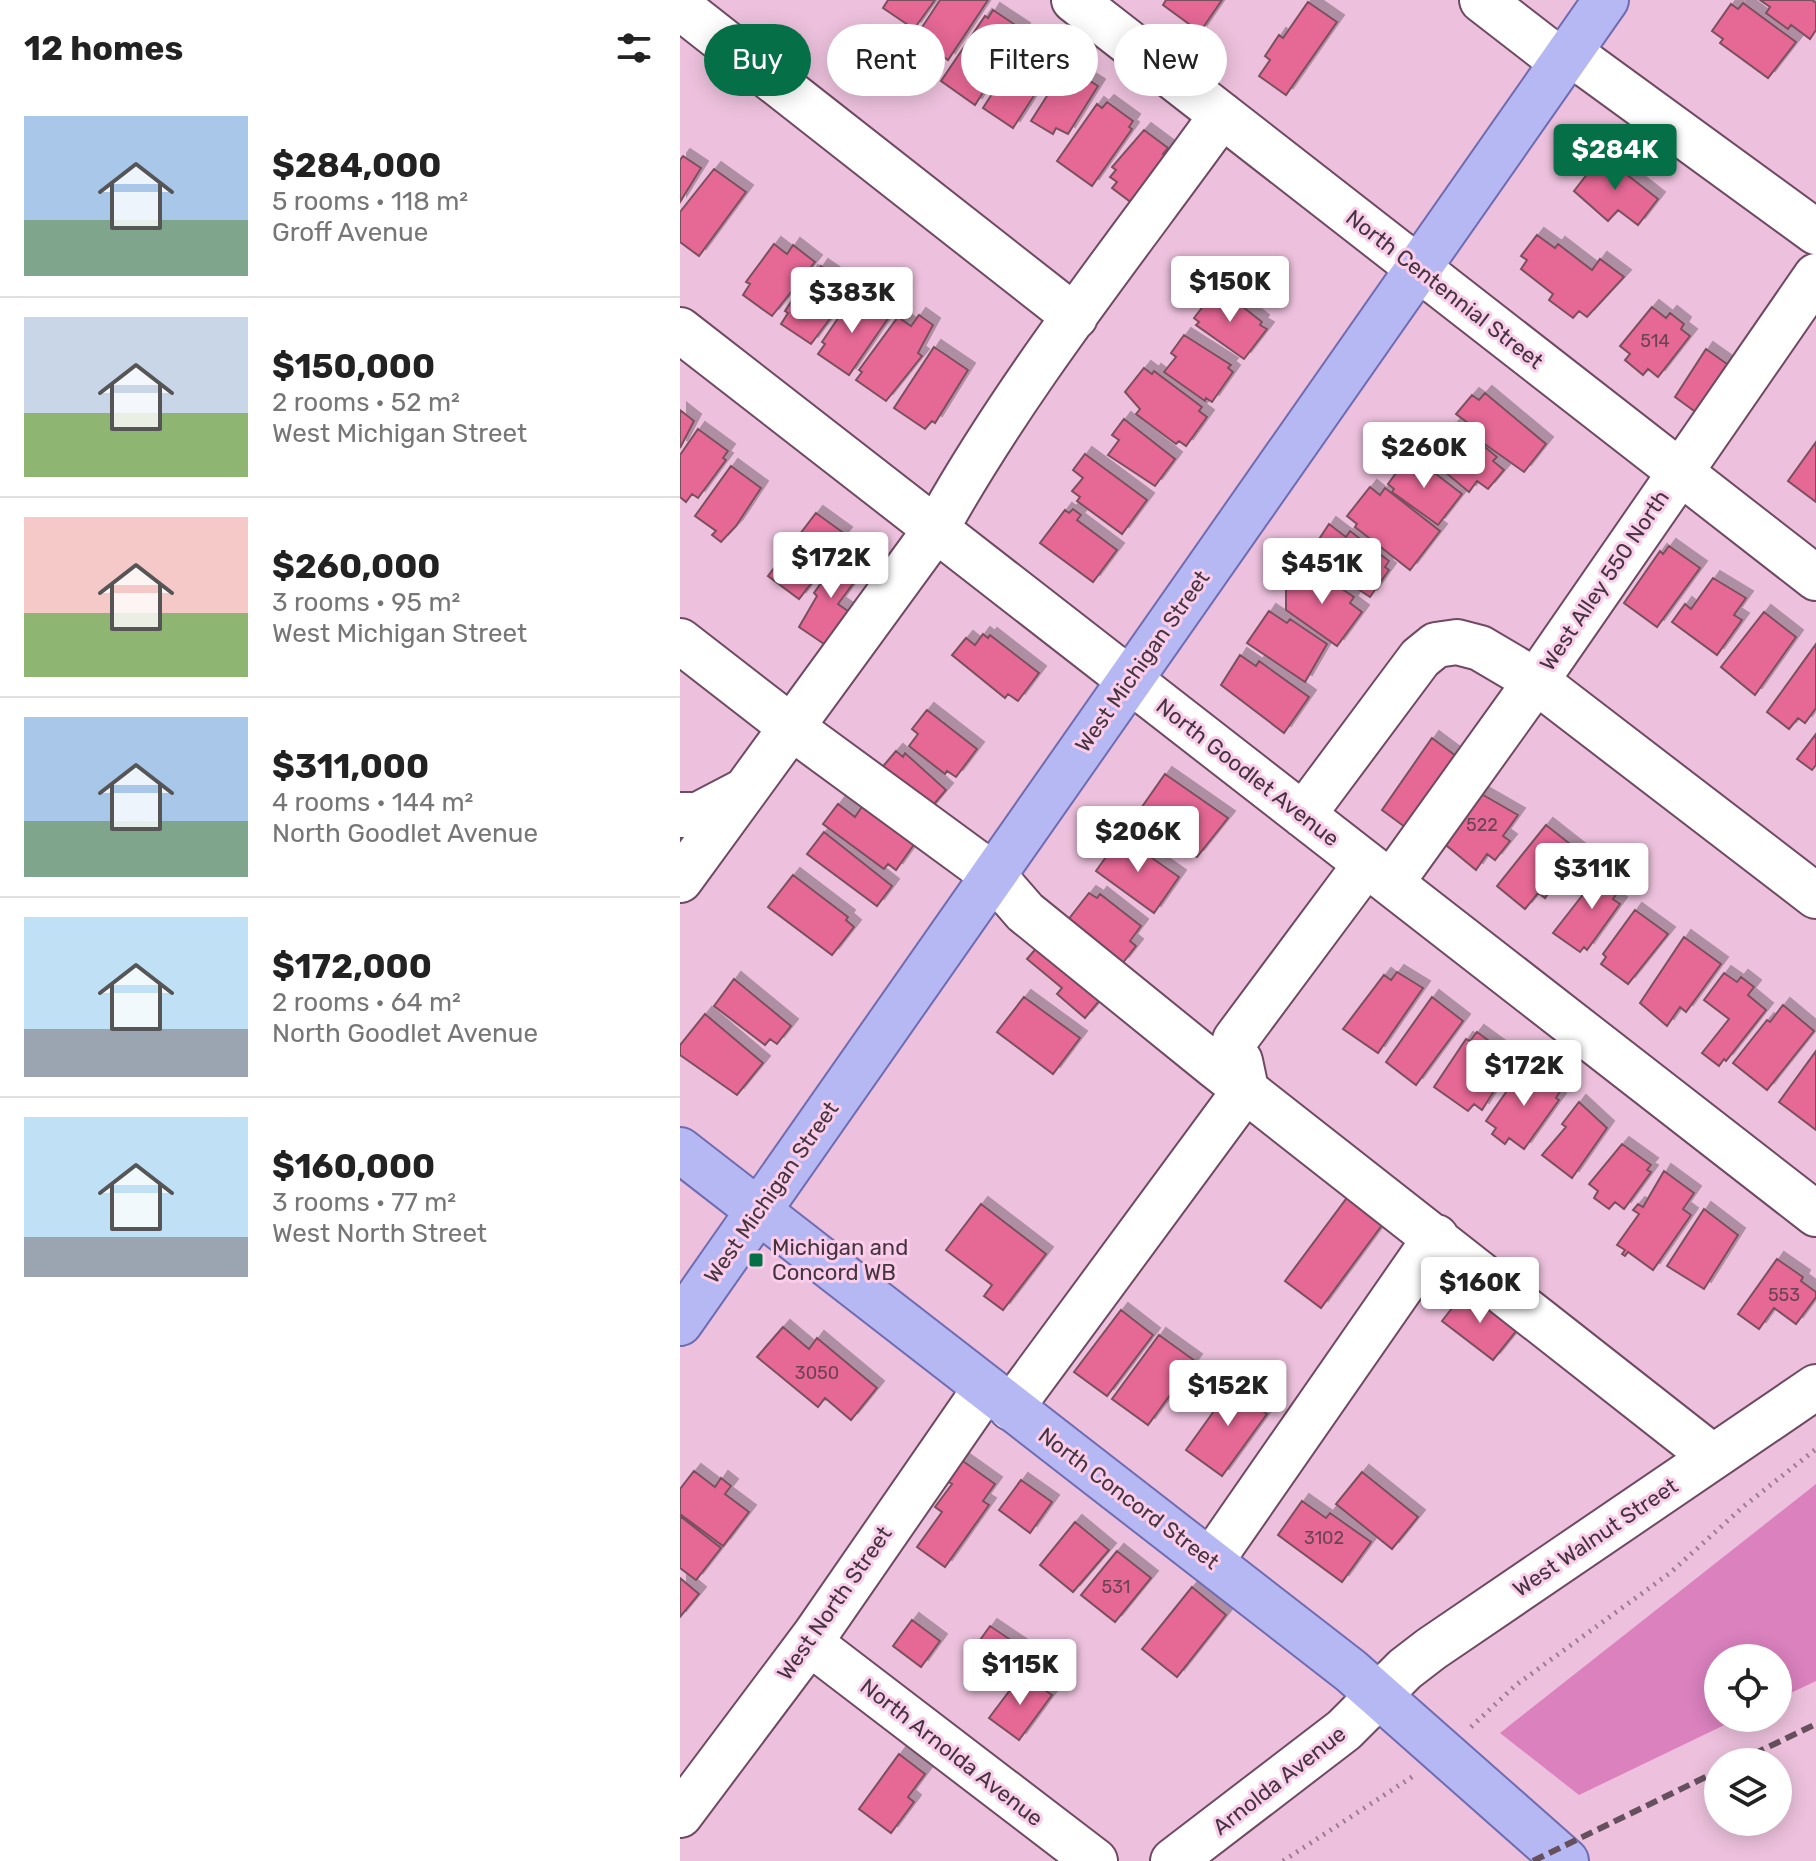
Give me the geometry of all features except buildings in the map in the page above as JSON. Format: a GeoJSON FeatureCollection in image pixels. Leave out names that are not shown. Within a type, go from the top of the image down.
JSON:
{"type":"FeatureCollection","features":[{"type":"Feature","properties":{"kind":"main road","name":"West Michigan Street"},"geometry":{"type":"LineString","coordinates":[[680,1323],[1606,0]]}},
{"type":"Feature","properties":{"kind":"main road","name":"North Concord Street"},"geometry":{"type":"LineString","coordinates":[[680,1150],[1379,1694],[1566,1861]]}},
{"type":"Feature","properties":{"kind":"street","name":"North Centennial Street"},"geometry":{"type":"LineString","coordinates":[[1074,0],[1816,578]]}},
{"type":"Feature","properties":{"kind":"street"},"geometry":{"type":"LineString","coordinates":[[1482,0],[1814,225]]}},
{"type":"Feature","properties":{"kind":"street"},"geometry":{"type":"LineString","coordinates":[[680,7],[1075,317]]}},
{"type":"Feature","properties":{"kind":"street"},"geometry":{"type":"LineString","coordinates":[[680,880],[936,529],[962,482],[1075,317],[1222,115]]}},
{"type":"Feature","properties":{"kind":"street","name":"West Alley 550 North"},"geometry":{"type":"LineString","coordinates":[[1232,1065],[1378,874],[1536,681],[1816,276]]}},
{"type":"Feature","properties":{"kind":"street","name":"North Goodlet Avenue"},"geometry":{"type":"LineString","coordinates":[[680,330],[1816,1214]]}},
{"type":"Feature","properties":{"kind":"street"},"geometry":{"type":"LineString","coordinates":[[680,641],[791,727],[993,875],[1025,912],[1232,1065],[1436,1237],[1713,1457]]}},
{"type":"Feature","properties":{"kind":"street"},"geometry":{"type":"LineString","coordinates":[[1303,815],[1420,658],[1436,645],[1457,642],[1480,648],[1536,681],[1816,896]]}},
{"type":"Feature","properties":{"kind":"street"},"geometry":{"type":"LineString","coordinates":[[680,815],[698,815],[744,791]]}},
{"type":"Feature","properties":{"kind":"street"},"geometry":{"type":"LineString","coordinates":[[680,870],[680,880]]}},
{"type":"Feature","properties":{"kind":"street","name":"West North Street"},"geometry":{"type":"LineString","coordinates":[[680,1815],[998,1398],[1232,1065]]}},
{"type":"Feature","properties":{"kind":"street"},"geometry":{"type":"LineString","coordinates":[[1211,1561],[1436,1237]]}},
{"type":"Feature","properties":{"kind":"street","name":"West Walnut Street"},"geometry":{"type":"LineString","coordinates":[[1379,1694],[1431,1649],[1816,1387]]}},
{"type":"Feature","properties":{"kind":"street","name":"North Arnolda Avenue"},"geometry":{"type":"LineString","coordinates":[[810,1643],[1095,1861]]}},
{"type":"Feature","properties":{"kind":"street","name":"Arnolda Avenue"},"geometry":{"type":"LineString","coordinates":[[1173,1861],[1344,1730],[1379,1694]]}},
{"type":"Feature","properties":{"kind":"path"},"geometry":{"type":"LineString","coordinates":[[1465,1733],[1516,1685],[1670,1573],[1744,1506],[1816,1449]]}},
{"type":"Feature","properties":{"kind":"path"},"geometry":{"type":"LineString","coordinates":[[1283,1861],[1410,1779]]}},
{"type":"Feature","properties":{"kind":"shaded area"},"geometry":{"type":"Polygon","coordinates":[[[1816,1484],[1816,1681],[1792,1692],[1792,1644],[1704,1644],[1704,1732],[1710,1732],[1579,1795],[1500,1733],[1816,1484]]]}},
{"type":"Feature","properties":{"kind":"railway"},"geometry":{"type":"LineString","coordinates":[[1766,1748],[1816,1724]]}},
{"type":"Feature","properties":{"kind":"railway"},"geometry":{"type":"LineString","coordinates":[[1533,1861],[1704,1778]]}},
{"type":"Feature","properties":{"kind":"place","name":"Michigan and Concord WB"},"geometry":{"type":"Point","coordinates":[756,1260]}}]}
